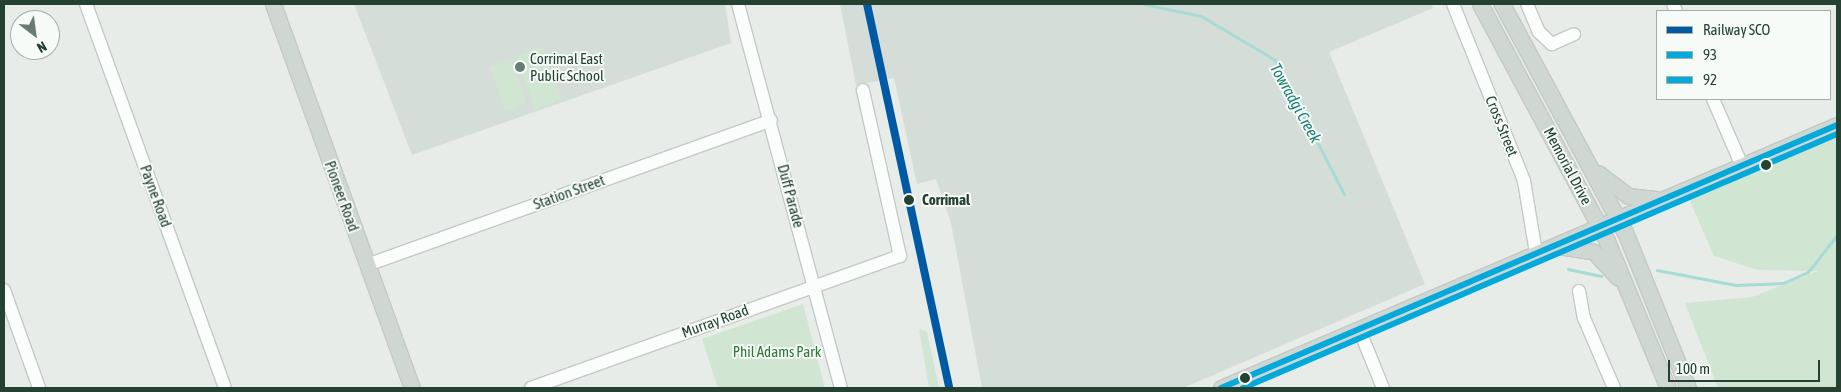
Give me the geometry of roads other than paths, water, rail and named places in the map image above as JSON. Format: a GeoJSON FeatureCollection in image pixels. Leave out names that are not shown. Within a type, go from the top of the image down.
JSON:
{"type":"FeatureCollection","features":[{"type":"Feature","properties":{"kind":"main road","name":"Pioneer Road"},"geometry":{"type":"LineString","coordinates":[[272,4],[412,388]]}},
{"type":"Feature","properties":{"kind":"main road","name":"Memorial Drive"},"geometry":{"type":"LineString","coordinates":[[1480,4],[1600,226],[1637,306],[1668,388]]}},
{"type":"Feature","properties":{"kind":"main road","name":"Memorial Drive"},"geometry":{"type":"LineString","coordinates":[[1502,4],[1618,218],[1688,388]]}},
{"type":"Feature","properties":{"kind":"main road"},"geometry":{"type":"LineString","coordinates":[[1221,388],[1837,125]]}},
{"type":"Feature","properties":{"kind":"main road"},"geometry":{"type":"LineString","coordinates":[[1588,163],[1628,196],[1667,198]]}},
{"type":"Feature","properties":{"kind":"main road"},"geometry":{"type":"LineString","coordinates":[[1555,245],[1594,252],[1637,306]]}},
{"type":"Feature","properties":{"kind":"street","name":"Payne Road"},"geometry":{"type":"LineString","coordinates":[[86,4],[225,388]]}},
{"type":"Feature","properties":{"kind":"street","name":"Duff Parade"},"geometry":{"type":"LineString","coordinates":[[738,4],[771,120],[841,388]]}},
{"type":"Feature","properties":{"kind":"street","name":"Cross Street"},"geometry":{"type":"LineString","coordinates":[[1453,4],[1524,181],[1536,253]]}},
{"type":"Feature","properties":{"kind":"street"},"geometry":{"type":"LineString","coordinates":[[1527,4],[1539,32],[1552,44],[1574,34]]}},
{"type":"Feature","properties":{"kind":"street","name":"Murray Road"},"geometry":{"type":"LineString","coordinates":[[531,388],[814,285],[900,256],[863,90]]}},
{"type":"Feature","properties":{"kind":"street"},"geometry":{"type":"LineString","coordinates":[[1713,100],[1742,166]]}},
{"type":"Feature","properties":{"kind":"street","name":"Station Street"},"geometry":{"type":"LineString","coordinates":[[367,265],[771,120]]}},
{"type":"Feature","properties":{"kind":"street"},"geometry":{"type":"LineString","coordinates":[[4,290],[39,388]]}},
{"type":"Feature","properties":{"kind":"street"},"geometry":{"type":"LineString","coordinates":[[1579,291],[1584,318],[1614,388]]}},
{"type":"Feature","properties":{"kind":"street"},"geometry":{"type":"LineString","coordinates":[[1359,329],[1383,388]]}},
{"type":"Feature","properties":{"kind":"waterway","name":"Towradgi Creek"},"geometry":{"type":"LineString","coordinates":[[1144,4],[1201,16],[1275,60],[1344,194]]}},
{"type":"Feature","properties":{"kind":"waterway"},"geometry":{"type":"LineString","coordinates":[[1657,270],[1736,285],[1783,283],[1808,272],[1837,235]]}},
{"type":"Feature","properties":{"kind":"waterway"},"geometry":{"type":"LineString","coordinates":[[1568,269],[1601,276]]}},
{"type":"Feature","properties":{"kind":"rail line","name":"SCO"},"geometry":{"type":"LineString","coordinates":[[867,4],[949,388]]}},
{"type":"Feature","properties":{"kind":"place","name":"Corrimal East Public School"},"geometry":{"type":"Point","coordinates":[520,67]}},
{"type":"Feature","properties":{"kind":"place","name":"Corrimal"},"geometry":{"type":"Point","coordinates":[909,200]}},
{"type":"Feature","properties":{"kind":"park label","name":"Phil Adams Park"},"geometry":{"type":"Point","coordinates":[777,352]}}]}
